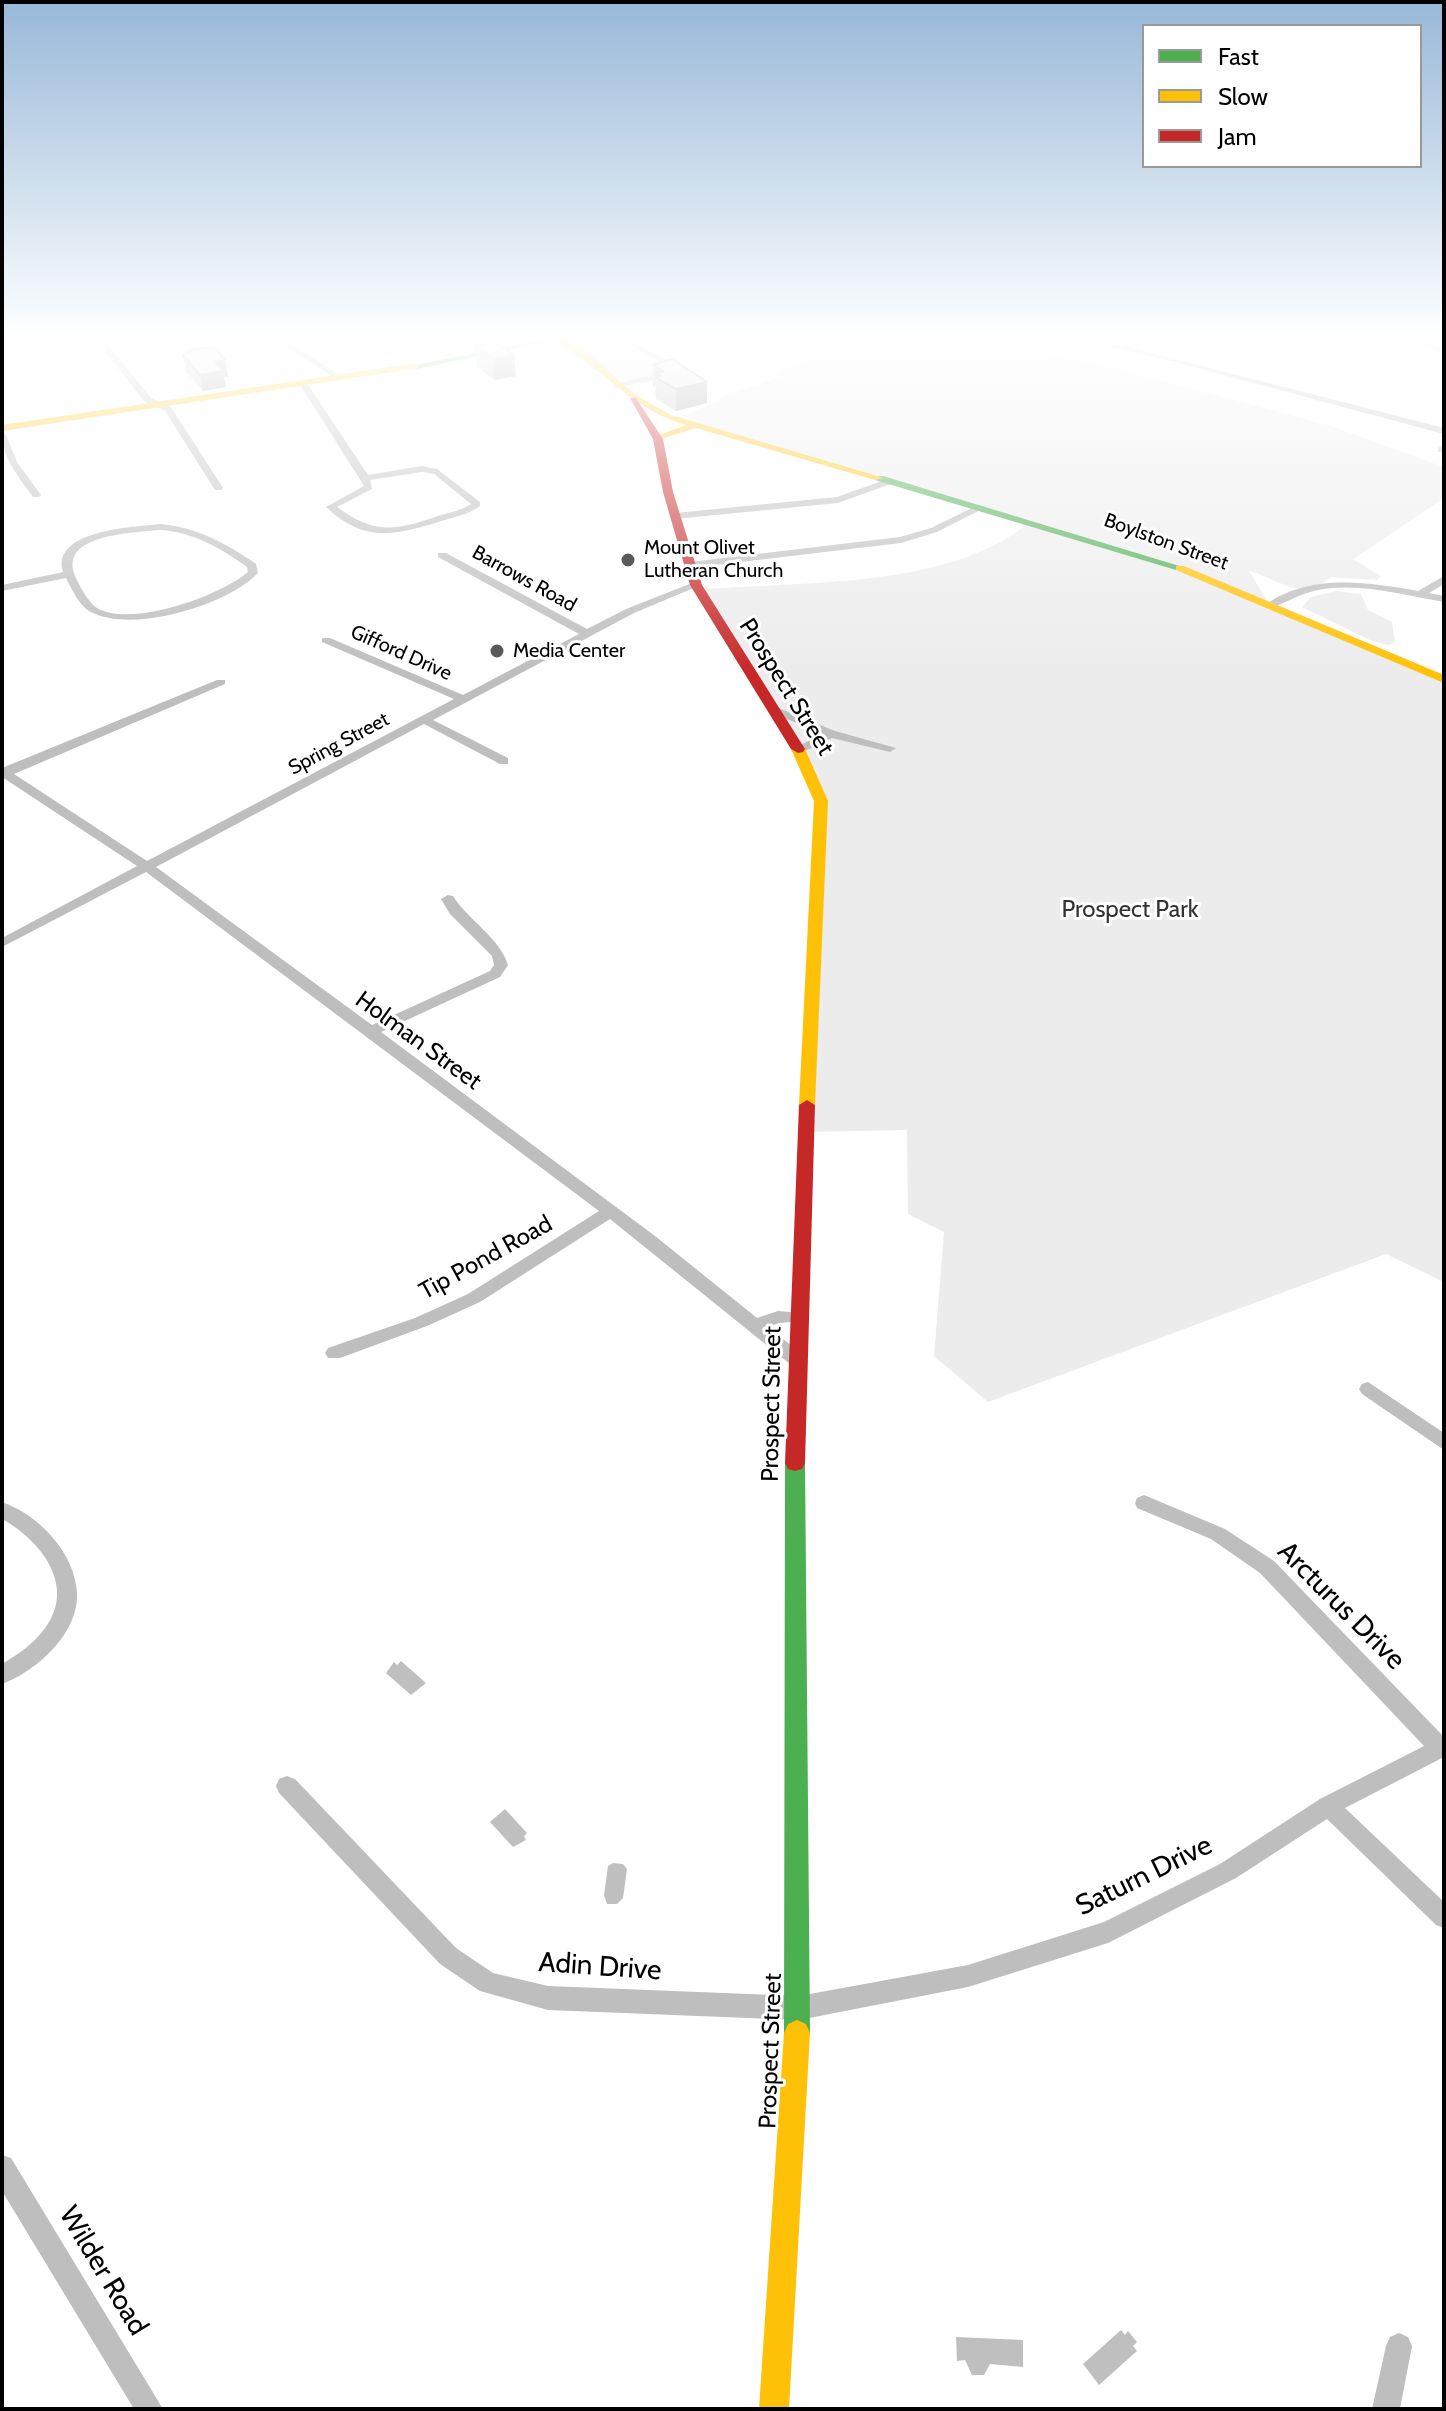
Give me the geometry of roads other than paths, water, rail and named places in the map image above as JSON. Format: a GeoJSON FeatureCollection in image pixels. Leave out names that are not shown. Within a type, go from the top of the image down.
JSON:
{"type":"FeatureCollection","features":[{"type":"Feature","properties":{"kind":"street"},"geometry":{"type":"LineString","coordinates":[[11,448],[36,495]]}},
{"type":"Feature","properties":{"kind":"street"},"geometry":{"type":"LineString","coordinates":[[192,448],[218,488]]}},
{"type":"Feature","properties":{"kind":"street"},"geometry":{"type":"LineString","coordinates":[[345,448],[369,487],[331,507],[381,534],[401,533],[477,504],[462,490],[429,469],[365,478]]}},
{"type":"Feature","properties":{"kind":"street","name":"Prospect Street"},"geometry":{"type":"LineString","coordinates":[[659,448],[696,585],[799,750],[818,784],[821,801],[796,1359],[793,1616],[799,2008],[774,2409]]}},
{"type":"Feature","properties":{"kind":"street","name":"Boylston Street"},"geometry":{"type":"LineString","coordinates":[[773,448],[1160,560],[1444,679]]}},
{"type":"Feature","properties":{"kind":"street"},"geometry":{"type":"LineString","coordinates":[[675,516],[838,500],[890,481]]}},
{"type":"Feature","properties":{"kind":"street"},"geometry":{"type":"LineString","coordinates":[[690,565],[901,540],[934,530],[981,507]]}},
{"type":"Feature","properties":{"kind":"street"},"geometry":{"type":"LineString","coordinates":[[160,527],[187,529],[241,557],[253,569],[241,584],[160,614],[132,618],[106,616],[91,609],[70,574],[66,555],[76,544],[160,527]]}},
{"type":"Feature","properties":{"kind":"street","name":"Barrows Road"},"geometry":{"type":"LineString","coordinates":[[442,555],[588,634]]}},
{"type":"Feature","properties":{"kind":"street"},"geometry":{"type":"LineString","coordinates":[[2,588],[70,574]]}},
{"type":"Feature","properties":{"kind":"street"},"geometry":{"type":"LineString","coordinates":[[1420,595],[1444,579]]}},
{"type":"Feature","properties":{"kind":"street","name":"Spring Street"},"geometry":{"type":"LineString","coordinates":[[2,943],[650,601],[696,585]]}},
{"type":"Feature","properties":{"kind":"street"},"geometry":{"type":"LineString","coordinates":[[1270,605],[1302,591],[1330,586],[1444,599]]}},
{"type":"Feature","properties":{"kind":"street","name":"Gifford Drive"},"geometry":{"type":"LineString","coordinates":[[326,640],[463,699]]}},
{"type":"Feature","properties":{"kind":"street"},"geometry":{"type":"LineString","coordinates":[[3,773],[221,682]]}},
{"type":"Feature","properties":{"kind":"street"},"geometry":{"type":"LineString","coordinates":[[772,709],[831,734],[890,748]]}},
{"type":"Feature","properties":{"kind":"street"},"geometry":{"type":"LineString","coordinates":[[425,720],[504,761]]}},
{"type":"Feature","properties":{"kind":"street"},"geometry":{"type":"LineString","coordinates":[[799,750],[831,734]]}},
{"type":"Feature","properties":{"kind":"street","name":"Holman Street"},"geometry":{"type":"LineString","coordinates":[[3,773],[148,866],[610,1211],[796,1359]]}},
{"type":"Feature","properties":{"kind":"street"},"geometry":{"type":"LineString","coordinates":[[369,1032],[495,974],[501,965],[498,955],[455,911],[448,899]]}},
{"type":"Feature","properties":{"kind":"street","name":"Tip Pond Road"},"geometry":{"type":"LineString","coordinates":[[334,1353],[474,1298],[610,1211]]}},
{"type":"Feature","properties":{"kind":"street"},"geometry":{"type":"LineString","coordinates":[[756,1325],[778,1317],[798,1317]]}},
{"type":"Feature","properties":{"kind":"street"},"geometry":{"type":"LineString","coordinates":[[1368,1389],[1444,1443]]}},
{"type":"Feature","properties":{"kind":"street","name":"Arcturus Drive"},"geometry":{"type":"LineString","coordinates":[[1144,1503],[1218,1534],[1267,1567],[1442,1747]]}},
{"type":"Feature","properties":{"kind":"street"},"geometry":{"type":"LineString","coordinates":[[2,1510],[43,1540],[60,1562],[67,1596],[55,1631],[33,1655],[2,1675]]}},
{"type":"Feature","properties":{"kind":"street","name":"Saturn Drive"},"geometry":{"type":"LineString","coordinates":[[799,2008],[968,1976],[1108,1932],[1228,1871],[1328,1806],[1442,1747]]}},
{"type":"Feature","properties":{"kind":"street","name":"Adin Drive"},"geometry":{"type":"LineString","coordinates":[[287,1786],[448,1956],[488,1983],[548,1998],[799,2008]]}},
{"type":"Feature","properties":{"kind":"street"},"geometry":{"type":"LineString","coordinates":[[1328,1806],[1444,1917]]}},
{"type":"Feature","properties":{"kind":"street","name":"Wilder Road"},"geometry":{"type":"LineString","coordinates":[[2,2167],[149,2409]]}},
{"type":"Feature","properties":{"kind":"street"},"geometry":{"type":"LineString","coordinates":[[1386,2409],[1399,2346]]}},
{"type":"Feature","properties":{"kind":"place","name":"Mount Olivet Lutheran Church"},"geometry":{"type":"Point","coordinates":[628,560]}},
{"type":"Feature","properties":{"kind":"place","name":"Media Center"},"geometry":{"type":"Point","coordinates":[497,651]}},
{"type":"Feature","properties":{"kind":"park label","name":"Prospect Park"},"geometry":{"type":"Point","coordinates":[1130,910]}}]}
